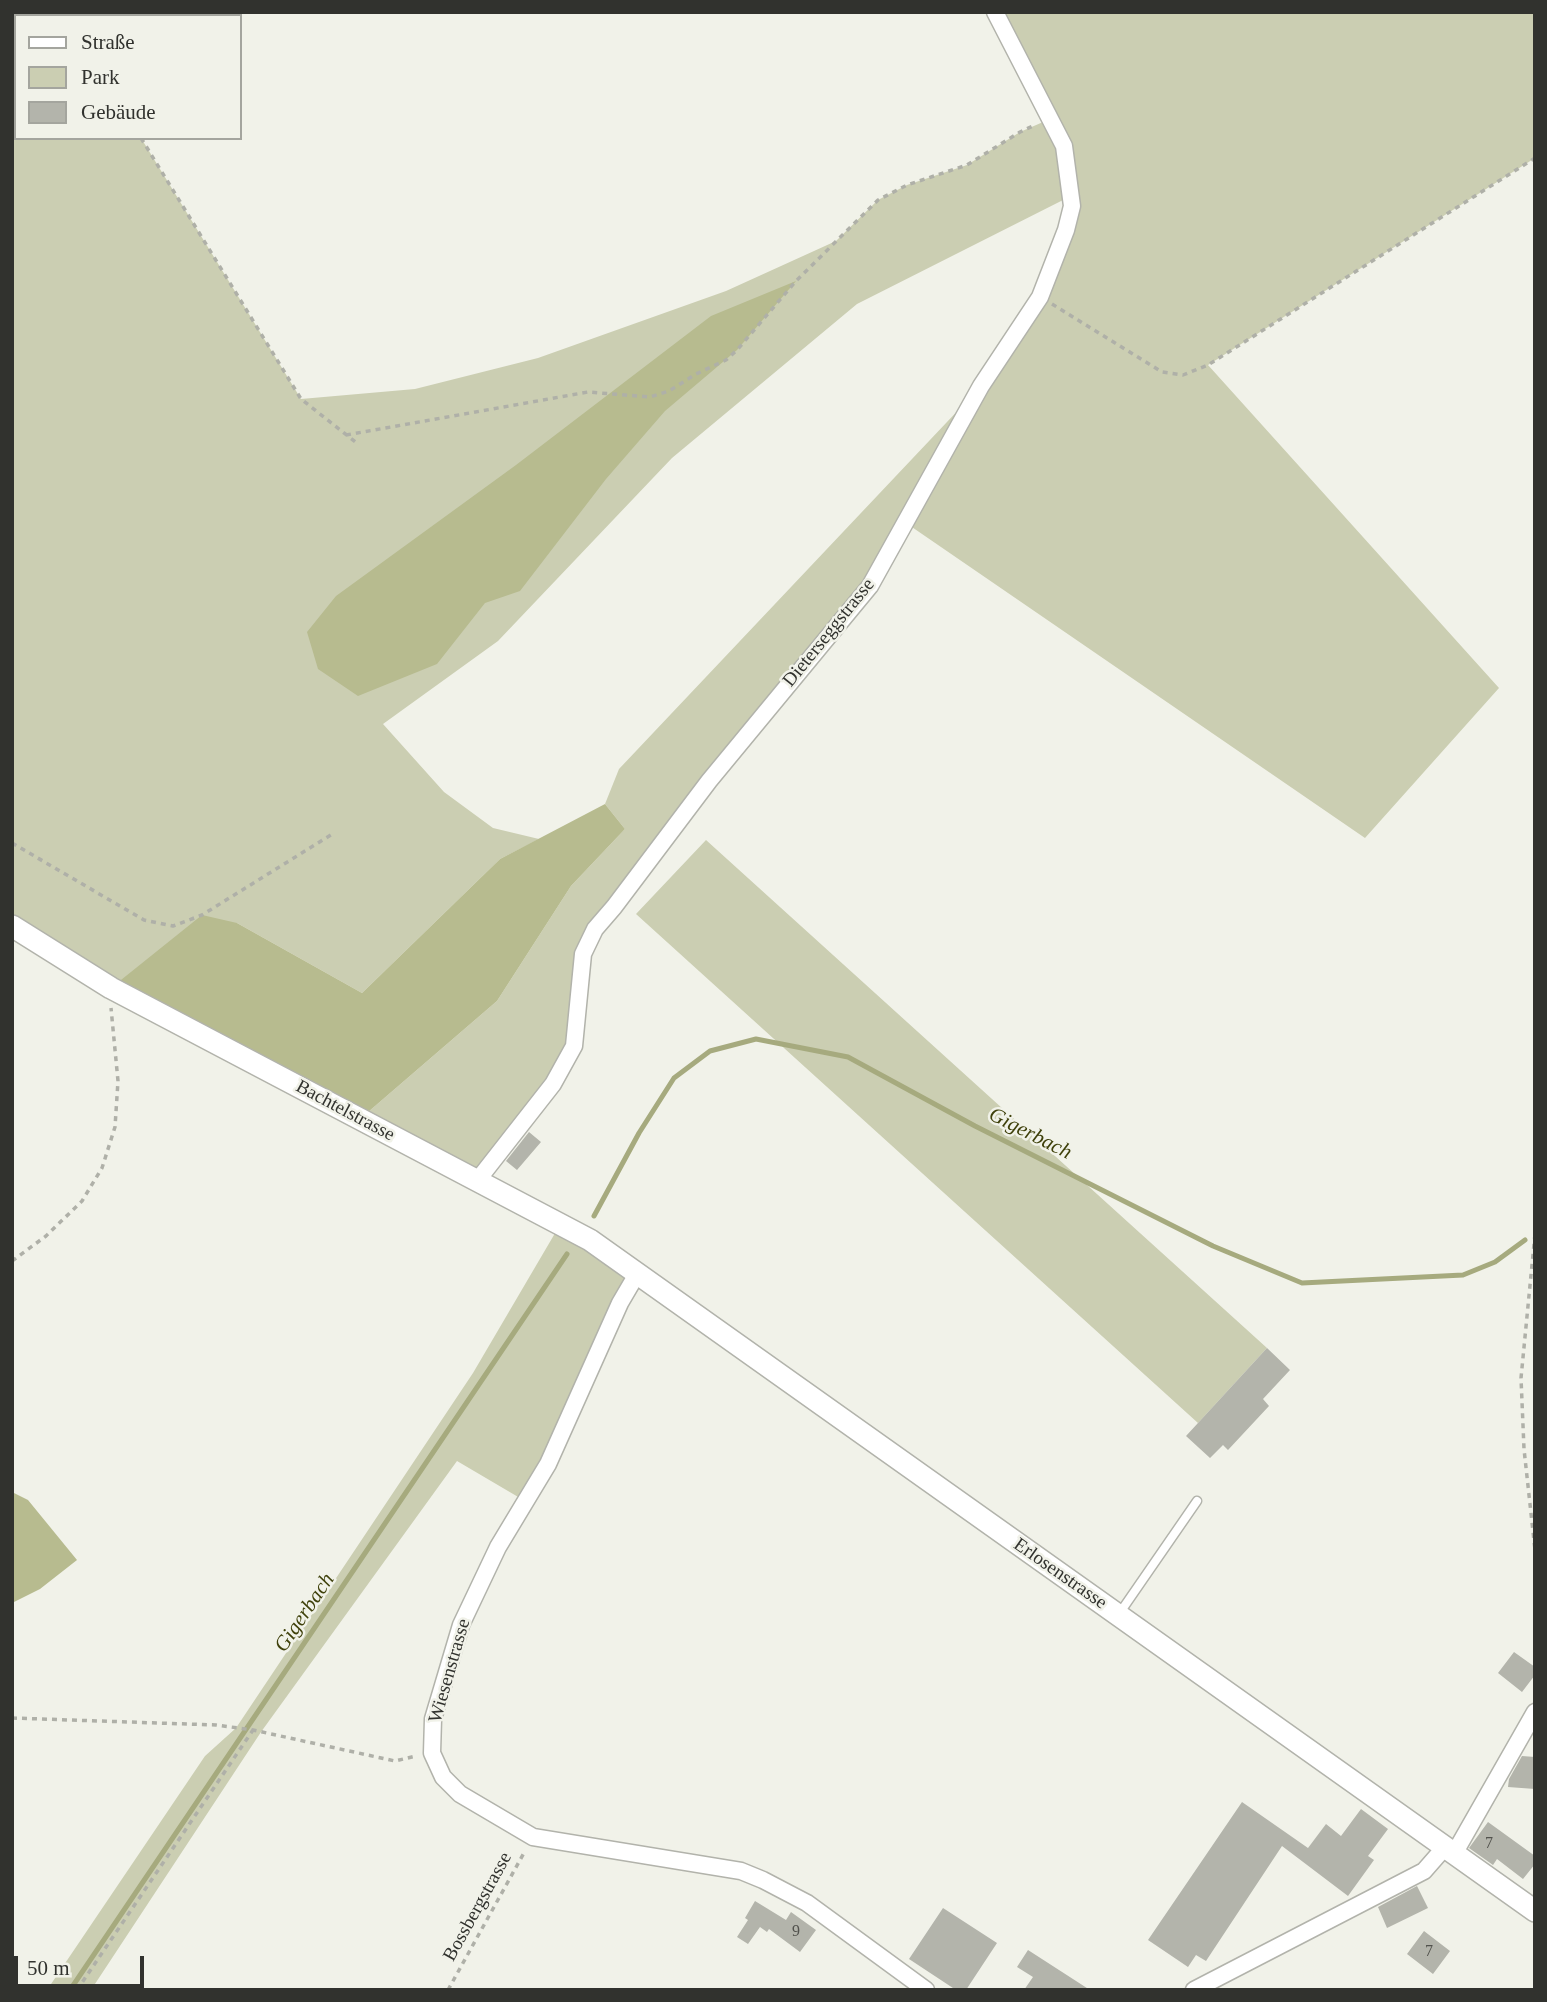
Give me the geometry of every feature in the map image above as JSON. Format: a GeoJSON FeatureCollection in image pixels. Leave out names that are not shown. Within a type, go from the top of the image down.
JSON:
{"type":"FeatureCollection","features":[{"type":"Feature","properties":{"kind":"street","name":"Dieterseggstrasse"},"geometry":{"type":"LineString","coordinates":[[477,1181],[553,1084],[574,1046],[583,954],[595,929],[709,781],[870,586],[981,386],[1040,297],[1066,230],[1072,206],[1064,146],[995,12]]}},
{"type":"Feature","properties":{"kind":"street","name":"Bachtelstrasse"},"geometry":{"type":"LineString","coordinates":[[12,926],[111,988],[561,1223],[675,1301]]}},
{"type":"Feature","properties":{"kind":"street","name":"Wiesenstrasse"},"geometry":{"type":"LineString","coordinates":[[432,1753],[433,1720],[461,1625],[498,1547],[548,1464],[620,1303],[637,1274]]}},
{"type":"Feature","properties":{"kind":"street","name":"Erlosenstrasse"},"geometry":{"type":"LineString","coordinates":[[675,1301],[1535,1911]]}},
{"type":"Feature","properties":{"kind":"street"},"geometry":{"type":"LineString","coordinates":[[1194,1990],[1424,1871],[1450,1851],[1535,1712]]}},
{"type":"Feature","properties":{"kind":"street"},"geometry":{"type":"LineString","coordinates":[[432,1753],[443,1777],[460,1794],[533,1837],[741,1871],[807,1903],[926,1990]]}},
{"type":"Feature","properties":{"kind":"lane"},"geometry":{"type":"LineString","coordinates":[[1118,1615],[1197,1501]]}},
{"type":"Feature","properties":{"kind":"path"},"geometry":{"type":"LineString","coordinates":[[346,435],[588,392],[650,397],[669,391],[726,360],[737,350],[796,281],[878,200],[907,185],[967,165],[1020,131],[1050,119]]}},
{"type":"Feature","properties":{"kind":"path"},"geometry":{"type":"LineString","coordinates":[[142,140],[301,399],[358,444]]}},
{"type":"Feature","properties":{"kind":"path"},"geometry":{"type":"LineString","coordinates":[[1040,297],[1162,372],[1183,375],[1208,365],[1535,158]]}},
{"type":"Feature","properties":{"kind":"path"},"geometry":{"type":"LineString","coordinates":[[12,843],[144,920],[173,926],[202,915],[334,833]]}},
{"type":"Feature","properties":{"kind":"path"},"geometry":{"type":"LineString","coordinates":[[12,1261],[46,1236],[82,1201],[102,1168],[115,1127],[118,1081],[111,988]]}},
{"type":"Feature","properties":{"kind":"path"},"geometry":{"type":"LineString","coordinates":[[1535,1234],[1521,1378],[1524,1449],[1535,1550]]}},
{"type":"Feature","properties":{"kind":"path"},"geometry":{"type":"LineString","coordinates":[[12,1718],[216,1725],[253,1730],[395,1761],[432,1753]]}},
{"type":"Feature","properties":{"kind":"path"},"geometry":{"type":"LineString","coordinates":[[77,1990],[253,1730]]}},
{"type":"Feature","properties":{"kind":"path","name":"Bossbergstrasse"},"geometry":{"type":"LineString","coordinates":[[448,1990],[533,1837]]}},
{"type":"Feature","properties":{"kind":"green space"},"geometry":{"type":"Polygon","coordinates":[[[12,12],[65,14],[14,14],[14,140],[142,140],[301,399],[415,389],[538,358],[726,291],[836,241],[878,200],[907,185],[967,165],[1020,132],[1050,119],[995,12],[1535,12],[1535,158],[1208,365],[1499,688],[1365,838],[906,523],[870,586],[595,929],[574,1046],[477,1181],[360,1119],[497,1001],[571,886],[625,829],[605,804],[619,769],[981,386],[1040,297],[1071,196],[857,304],[672,458],[498,641],[383,724],[444,792],[493,828],[539,839],[500,859],[362,993],[237,923],[111,988],[12,926],[12,12]]]}},
{"type":"Feature","properties":{"kind":"green space"},"geometry":{"type":"Polygon","coordinates":[[[796,281],[737,350],[665,411],[606,479],[520,591],[485,603],[437,664],[358,696],[318,669],[307,632],[336,596],[516,465],[711,316],[796,281]]]}},
{"type":"Feature","properties":{"kind":"green space"},"geometry":{"type":"Polygon","coordinates":[[[605,804],[625,829],[571,886],[497,1001],[360,1119],[111,988],[202,915],[237,923],[362,993],[500,859],[605,804]]]}},
{"type":"Feature","properties":{"kind":"green space"},"geometry":{"type":"Polygon","coordinates":[[[706,840],[1267,1348],[1198,1423],[636,914],[706,840]]]}},
{"type":"Feature","properties":{"kind":"green space"},"geometry":{"type":"Polygon","coordinates":[[[561,1223],[637,1274],[525,1501],[457,1461],[261,1732],[91,1990],[47,1990],[205,1756],[236,1728],[473,1373],[561,1223]]]}},
{"type":"Feature","properties":{"kind":"green space"},"geometry":{"type":"Polygon","coordinates":[[[12,1492],[28,1500],[77,1560],[40,1589],[12,1603],[12,1492]]]}},
{"type":"Feature","properties":{"kind":"building"},"geometry":{"type":"Polygon","coordinates":[[[529,1132],[541,1142],[517,1170],[506,1161],[529,1132]]]}},
{"type":"Feature","properties":{"kind":"building"},"geometry":{"type":"Polygon","coordinates":[[[1267,1348],[1290,1370],[1263,1399],[1269,1406],[1228,1450],[1223,1445],[1210,1458],[1186,1436],[1267,1348]]]}},
{"type":"Feature","properties":{"kind":"building"},"geometry":{"type":"Polygon","coordinates":[[[1514,1652],[1535,1667],[1535,1675],[1522,1692],[1498,1673],[1514,1652]]]}},
{"type":"Feature","properties":{"kind":"building"},"geometry":{"type":"Polygon","coordinates":[[[1522,1756],[1535,1757],[1535,1789],[1508,1787],[1509,1779],[1522,1756]]]}},
{"type":"Feature","properties":{"kind":"building"},"geometry":{"type":"Polygon","coordinates":[[[1242,1802],[1308,1848],[1326,1824],[1341,1836],[1361,1809],[1388,1829],[1368,1856],[1374,1860],[1348,1896],[1282,1846],[1206,1961],[1196,1955],[1188,1967],[1148,1940],[1242,1802]]]}},
{"type":"Feature","properties":{"kind":"building"},"geometry":{"type":"Polygon","coordinates":[[[1488,1822],[1535,1856],[1535,1864],[1523,1879],[1497,1859],[1493,1865],[1469,1848],[1488,1822]]]}},
{"type":"Feature","properties":{"kind":"building"},"geometry":{"type":"Polygon","coordinates":[[[1417,1886],[1428,1908],[1387,1928],[1378,1907],[1417,1886]]]}},
{"type":"Feature","properties":{"kind":"building"},"geometry":{"type":"Polygon","coordinates":[[[755,1901],[786,1920],[791,1912],[816,1930],[800,1952],[769,1929],[767,1932],[760,1927],[748,1944],[737,1937],[748,1920],[745,1918],[755,1901]]]}},
{"type":"Feature","properties":{"kind":"building"},"geometry":{"type":"Polygon","coordinates":[[[943,1908],[997,1943],[966,1990],[956,1990],[909,1959],[943,1908]]]}},
{"type":"Feature","properties":{"kind":"building"},"geometry":{"type":"Polygon","coordinates":[[[1424,1931],[1450,1951],[1433,1974],[1407,1954],[1424,1931]]]}},
{"type":"Feature","properties":{"kind":"building"},"geometry":{"type":"Polygon","coordinates":[[[1028,1950],[1090,1990],[1024,1990],[1033,1977],[1017,1967],[1028,1950]]]}},
{"type":"Feature","properties":{"kind":"waterway","name":"Gigerbach"},"geometry":{"type":"LineString","coordinates":[[594,1216],[639,1133],[674,1078],[710,1051],[756,1039],[848,1057],[975,1126],[1213,1246],[1302,1283],[1463,1275],[1495,1262],[1525,1240]]}},
{"type":"Feature","properties":{"kind":"waterway","name":"Gigerbach"},"geometry":{"type":"LineString","coordinates":[[70,1990],[567,1254]]}}]}
